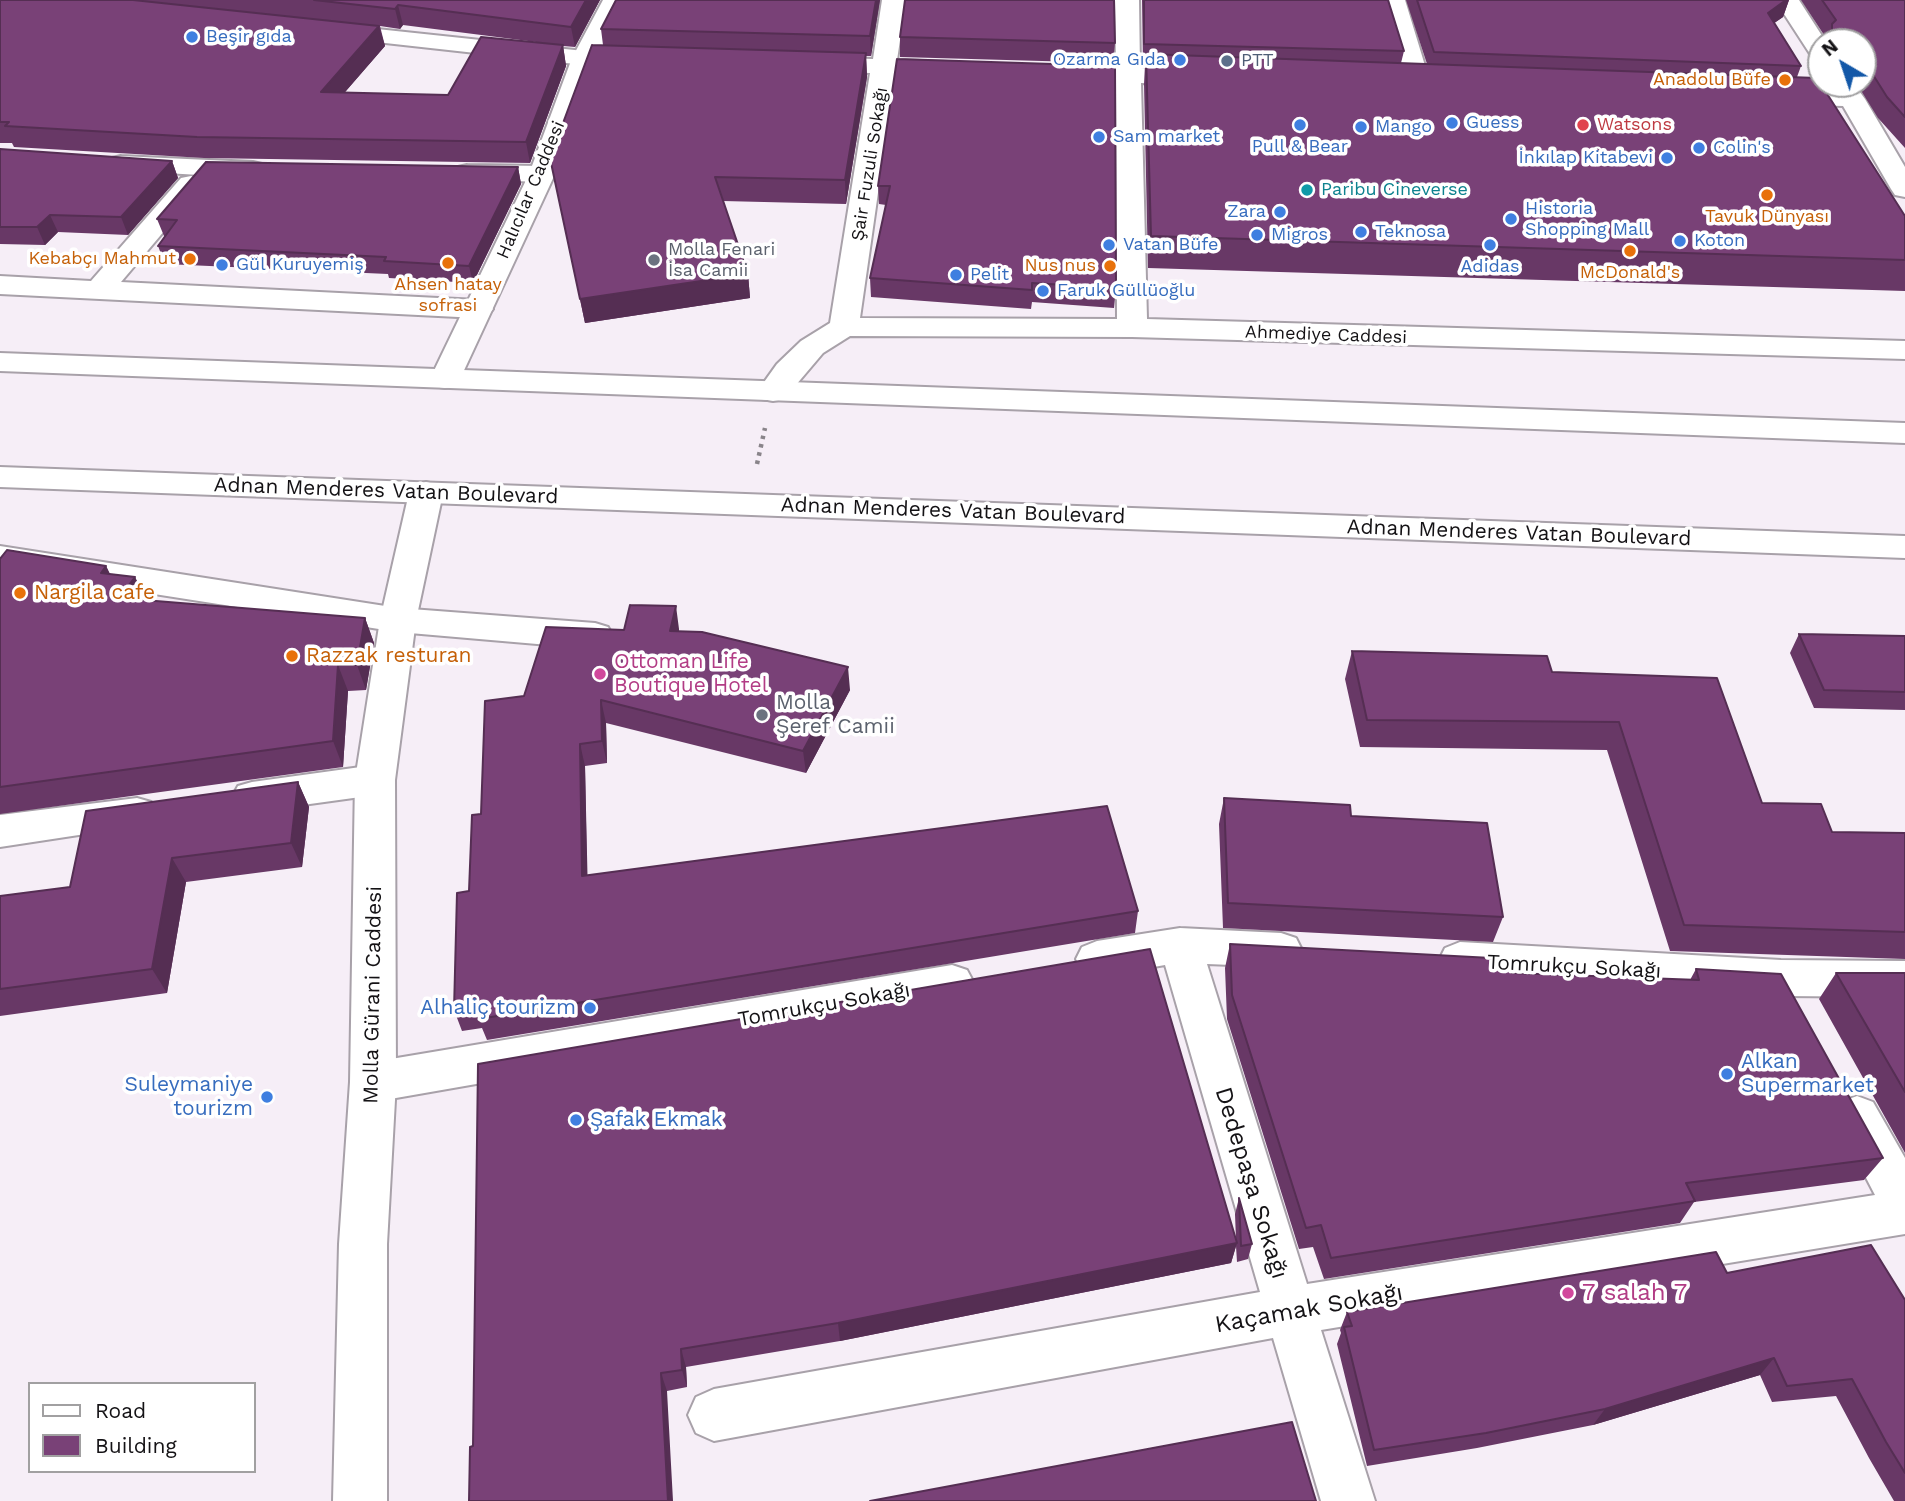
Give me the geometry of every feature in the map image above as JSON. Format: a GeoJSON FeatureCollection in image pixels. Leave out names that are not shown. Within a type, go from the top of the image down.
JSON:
{"type":"FeatureCollection","features":[{"type":"Feature","properties":{"kind":"street","name":"Halıcılar Caddesi"},"geometry":{"type":"LineString","coordinates":[[445,379],[542,174],[584,58],[615,0]]}},
{"type":"Feature","properties":{"kind":"street","name":"Şair Fuzuli Sokağı"},"geometry":{"type":"LineString","coordinates":[[844,327],[894,0]]}},
{"type":"Feature","properties":{"kind":"street"},"geometry":{"type":"LineString","coordinates":[[1127,0],[1132,328]]}},
{"type":"Feature","properties":{"kind":"street"},"geometry":{"type":"LineString","coordinates":[[1393,0],[1418,82]]}},
{"type":"Feature","properties":{"kind":"street"},"geometry":{"type":"LineString","coordinates":[[1787,0],[1807,31]]}},
{"type":"Feature","properties":{"kind":"street"},"geometry":{"type":"LineString","coordinates":[[307,28],[584,58],[653,60]]}},
{"type":"Feature","properties":{"kind":"street"},"geometry":{"type":"LineString","coordinates":[[790,64],[967,69]]}},
{"type":"Feature","properties":{"kind":"street"},"geometry":{"type":"LineString","coordinates":[[1034,72],[1227,79]]}},
{"type":"Feature","properties":{"kind":"street"},"geometry":{"type":"LineString","coordinates":[[1392,82],[1445,83]]}},
{"type":"Feature","properties":{"kind":"street"},"geometry":{"type":"LineString","coordinates":[[1757,95],[1807,93]]}},
{"type":"Feature","properties":{"kind":"street"},"geometry":{"type":"LineString","coordinates":[[1851,98],[1905,190]]}},
{"type":"Feature","properties":{"kind":"street"},"geometry":{"type":"LineString","coordinates":[[95,163],[272,170]]}},
{"type":"Feature","properties":{"kind":"street"},"geometry":{"type":"LineString","coordinates":[[99,290],[204,169]]}},
{"type":"Feature","properties":{"kind":"street"},"geometry":{"type":"LineString","coordinates":[[447,173],[542,174]]}},
{"type":"Feature","properties":{"kind":"street"},"geometry":{"type":"LineString","coordinates":[[0,285],[478,309]]}},
{"type":"Feature","properties":{"kind":"street"},"geometry":{"type":"LineString","coordinates":[[773,392],[788,371],[812,347],[844,327]]}},
{"type":"Feature","properties":{"kind":"street","name":"Ahmediye Caddesi"},"geometry":{"type":"LineString","coordinates":[[844,327],[1132,328],[1905,350]]}},
{"type":"Feature","properties":{"kind":"street"},"geometry":{"type":"LineString","coordinates":[[0,362],[1905,433]]}},
{"type":"Feature","properties":{"kind":"street","name":"Adnan Menderes Vatan Boulevard"},"geometry":{"type":"LineString","coordinates":[[0,477],[1905,547]]}},
{"type":"Feature","properties":{"kind":"street","name":"Molla Gürani Caddesi"},"geometry":{"type":"LineString","coordinates":[[360,1501],[363,1244],[373,1082],[374,780],[398,620],[426,493]]}},
{"type":"Feature","properties":{"kind":"street"},"geometry":{"type":"LineString","coordinates":[[0,558],[398,620],[604,637]]}},
{"type":"Feature","properties":{"kind":"street"},"geometry":{"type":"LineString","coordinates":[[222,801],[374,780]]}},
{"type":"Feature","properties":{"kind":"street"},"geometry":{"type":"LineString","coordinates":[[0,831],[166,809]]}},
{"type":"Feature","properties":{"kind":"street"},"geometry":{"type":"LineString","coordinates":[[1057,965],[1180,944],[1316,952]]}},
{"type":"Feature","properties":{"kind":"street","name":"Dedepaşa Sokağı"},"geometry":{"type":"LineString","coordinates":[[1180,944],[1348,1501]]}},
{"type":"Feature","properties":{"kind":"street","name":"Tomrukçu Sokağı"},"geometry":{"type":"LineString","coordinates":[[1426,958],[1791,996],[1905,979]]}},
{"type":"Feature","properties":{"kind":"street","name":"Tomrukçu Sokağı"},"geometry":{"type":"LineString","coordinates":[[373,1082],[988,977]]}},
{"type":"Feature","properties":{"kind":"street"},"geometry":{"type":"LineString","coordinates":[[1840,1084],[1905,1203]]}},
{"type":"Feature","properties":{"kind":"street","name":"Kaçamak Sokağı"},"geometry":{"type":"LineString","coordinates":[[714,1415],[1289,1311],[1905,1212]]}},
{"type":"Feature","properties":{"kind":"path"},"geometry":{"type":"LineString","coordinates":[[748,503],[773,392]]}},
{"type":"Feature","properties":{"kind":"building"},"geometry":{"type":"Polygon","coordinates":[[[0,0],[133,0],[379,26],[321,92],[448,95],[481,37],[563,45],[526,142],[197,137],[5,126],[9,122],[0,122],[0,0]]]}},
{"type":"Feature","properties":{"kind":"building"},"geometry":{"type":"Polygon","coordinates":[[[314,0],[586,0],[571,27],[398,5],[395,9],[314,0]]]}},
{"type":"Feature","properties":{"kind":"building"},"geometry":{"type":"Polygon","coordinates":[[[616,0],[876,0],[870,36],[601,29],[616,0]]]}},
{"type":"Feature","properties":{"kind":"building"},"geometry":{"type":"Polygon","coordinates":[[[905,0],[1114,0],[1115,43],[900,37],[905,0]]]}},
{"type":"Feature","properties":{"kind":"building"},"geometry":{"type":"Polygon","coordinates":[[[1144,0],[1388,0],[1404,51],[1144,44],[1144,0]]]}},
{"type":"Feature","properties":{"kind":"building"},"geometry":{"type":"Polygon","coordinates":[[[1417,0],[1786,0],[1768,13],[1801,66],[1434,52],[1417,0]]]}},
{"type":"Feature","properties":{"kind":"building"},"geometry":{"type":"Polygon","coordinates":[[[1822,0],[1905,0],[1905,117],[1877,81],[1877,28],[1832,28],[1836,20],[1822,0]]]}},
{"type":"Feature","properties":{"kind":"building"},"geometry":{"type":"Polygon","coordinates":[[[592,45],[866,53],[845,180],[715,177],[748,274],[580,299],[550,158],[592,45]]]}},
{"type":"Feature","properties":{"kind":"building","name":"Historia Shopping Mall"},"geometry":{"type":"Polygon","coordinates":[[[1146,54],[1807,78],[1807,98],[1830,98],[1905,216],[1905,260],[1151,236],[1146,54]]]}},
{"type":"Feature","properties":{"kind":"building"},"geometry":{"type":"Polygon","coordinates":[[[897,59],[1115,66],[1116,288],[1032,283],[1032,290],[870,278],[890,186],[878,186],[897,59]]]}},
{"type":"Feature","properties":{"kind":"building"},"geometry":{"type":"Polygon","coordinates":[[[0,149],[172,161],[121,217],[50,215],[37,227],[0,227],[0,149]]]}},
{"type":"Feature","properties":{"kind":"building"},"geometry":{"type":"Polygon","coordinates":[[[206,162],[518,167],[469,266],[384,261],[386,257],[158,246],[177,220],[157,219],[206,162]]]}},
{"type":"Feature","properties":{"kind":"building"},"geometry":{"type":"Polygon","coordinates":[[[7,550],[106,566],[101,573],[135,577],[119,598],[365,618],[357,665],[338,665],[333,741],[0,787],[0,559],[7,550]]]}},
{"type":"Feature","properties":{"kind":"building"},"geometry":{"type":"Polygon","coordinates":[[[630,605],[676,606],[670,631],[702,632],[848,667],[803,751],[601,700],[602,741],[580,744],[582,876],[1107,806],[1138,911],[479,1019],[479,1006],[454,1010],[457,893],[469,891],[472,815],[481,814],[485,701],[524,696],[546,627],[624,630],[630,605]]]}},
{"type":"Feature","properties":{"kind":"building"},"geometry":{"type":"Polygon","coordinates":[[[1799,634],[1905,636],[1905,692],[1824,690],[1799,634]]]}},
{"type":"Feature","properties":{"kind":"building"},"geometry":{"type":"Polygon","coordinates":[[[1352,651],[1547,656],[1552,672],[1717,678],[1762,803],[1821,804],[1832,832],[1905,833],[1905,932],[1684,925],[1619,722],[1367,720],[1352,651]]]}},
{"type":"Feature","properties":{"kind":"building"},"geometry":{"type":"Polygon","coordinates":[[[298,782],[291,843],[172,858],[152,969],[0,989],[0,896],[70,887],[86,811],[298,782]]]}},
{"type":"Feature","properties":{"kind":"building"},"geometry":{"type":"Polygon","coordinates":[[[1224,798],[1350,805],[1351,816],[1487,823],[1503,917],[1228,903],[1224,798]]]}},
{"type":"Feature","properties":{"kind":"building"},"geometry":{"type":"Polygon","coordinates":[[[1230,944],[1510,959],[1512,973],[1699,980],[1696,969],[1781,974],[1883,1158],[1686,1183],[1695,1201],[1331,1258],[1321,1225],[1306,1228],[1232,995],[1230,944]]]}},
{"type":"Feature","properties":{"kind":"building"},"geometry":{"type":"Polygon","coordinates":[[[1150,949],[1237,1243],[838,1323],[681,1349],[682,1370],[661,1373],[668,1501],[469,1501],[470,1447],[473,1446],[478,1064],[1150,949]]]}},
{"type":"Feature","properties":{"kind":"building"},"geometry":{"type":"Polygon","coordinates":[[[1836,973],[1905,973],[1905,1092],[1836,973]]]}},
{"type":"Feature","properties":{"kind":"building"},"geometry":{"type":"Polygon","coordinates":[[[1239,1198],[1252,1244],[1241,1246],[1239,1198]]]}},
{"type":"Feature","properties":{"kind":"building"},"geometry":{"type":"Polygon","coordinates":[[[1871,1245],[1905,1300],[1905,1473],[1852,1379],[1787,1386],[1774,1358],[1605,1409],[1486,1433],[1374,1450],[1344,1327],[1352,1326],[1347,1312],[1716,1252],[1727,1273],[1871,1245]]]}},
{"type":"Feature","properties":{"kind":"building"},"geometry":{"type":"Polygon","coordinates":[[[1292,1422],[1316,1501],[870,1501],[1292,1422]]]}},
{"type":"Feature","properties":{"kind":"place","name":"Beşir gıda"},"geometry":{"type":"Point","coordinates":[192,37]}},
{"type":"Feature","properties":{"kind":"place","name":"Ozarma Gıda"},"geometry":{"type":"Point","coordinates":[1180,60]}},
{"type":"Feature","properties":{"kind":"place","name":"PTT"},"geometry":{"type":"Point","coordinates":[1227,61]}},
{"type":"Feature","properties":{"kind":"place","name":"Anadolu Büfe"},"geometry":{"type":"Point","coordinates":[1785,80]}},
{"type":"Feature","properties":{"kind":"place","name":"Guess"},"geometry":{"type":"Point","coordinates":[1452,123]}},
{"type":"Feature","properties":{"kind":"place","name":"Pull & Bear"},"geometry":{"type":"Point","coordinates":[1300,125]}},
{"type":"Feature","properties":{"kind":"place","name":"Watsons"},"geometry":{"type":"Point","coordinates":[1583,125]}},
{"type":"Feature","properties":{"kind":"place","name":"Mango"},"geometry":{"type":"Point","coordinates":[1361,127]}},
{"type":"Feature","properties":{"kind":"place","name":"Sam market"},"geometry":{"type":"Point","coordinates":[1099,137]}},
{"type":"Feature","properties":{"kind":"place","name":"Colin's"},"geometry":{"type":"Point","coordinates":[1699,148]}},
{"type":"Feature","properties":{"kind":"place","name":"İnkılap Kitabevi"},"geometry":{"type":"Point","coordinates":[1667,158]}},
{"type":"Feature","properties":{"kind":"place","name":"Paribu Cineverse"},"geometry":{"type":"Point","coordinates":[1307,190]}},
{"type":"Feature","properties":{"kind":"place","name":"Tavuk Dünyası"},"geometry":{"type":"Point","coordinates":[1767,195]}},
{"type":"Feature","properties":{"kind":"place","name":"Zara"},"geometry":{"type":"Point","coordinates":[1280,212]}},
{"type":"Feature","properties":{"kind":"place","name":"Historia Shopping Mall"},"geometry":{"type":"Point","coordinates":[1511,219]}},
{"type":"Feature","properties":{"kind":"place","name":"Teknosa"},"geometry":{"type":"Point","coordinates":[1361,232]}},
{"type":"Feature","properties":{"kind":"place","name":"Migros"},"geometry":{"type":"Point","coordinates":[1257,235]}},
{"type":"Feature","properties":{"kind":"place","name":"Koton"},"geometry":{"type":"Point","coordinates":[1680,241]}},
{"type":"Feature","properties":{"kind":"place","name":"Vatan Büfe"},"geometry":{"type":"Point","coordinates":[1109,245]}},
{"type":"Feature","properties":{"kind":"place","name":"Adidas"},"geometry":{"type":"Point","coordinates":[1490,245]}},
{"type":"Feature","properties":{"kind":"place","name":"McDonald's"},"geometry":{"type":"Point","coordinates":[1630,251]}},
{"type":"Feature","properties":{"kind":"place","name":"Kebabçı Mahmut"},"geometry":{"type":"Point","coordinates":[190,259]}},
{"type":"Feature","properties":{"kind":"place","name":"Molla Fenari İsa Camii"},"geometry":{"type":"Point","coordinates":[654,260]}},
{"type":"Feature","properties":{"kind":"place","name":"Ahsen hatay sofrasi"},"geometry":{"type":"Point","coordinates":[448,263]}},
{"type":"Feature","properties":{"kind":"place","name":"Gül Kuruyemiş"},"geometry":{"type":"Point","coordinates":[222,265]}},
{"type":"Feature","properties":{"kind":"place","name":"Nus nus"},"geometry":{"type":"Point","coordinates":[1110,266]}},
{"type":"Feature","properties":{"kind":"place","name":"Pelit"},"geometry":{"type":"Point","coordinates":[956,275]}},
{"type":"Feature","properties":{"kind":"place","name":"Faruk Güllüoğlu"},"geometry":{"type":"Point","coordinates":[1043,291]}},
{"type":"Feature","properties":{"kind":"place","name":"Nargila cafe"},"geometry":{"type":"Point","coordinates":[20,593]}},
{"type":"Feature","properties":{"kind":"place","name":"Razzak resturan"},"geometry":{"type":"Point","coordinates":[292,656]}},
{"type":"Feature","properties":{"kind":"place","name":"Ottoman Life Boutique Hotel"},"geometry":{"type":"Point","coordinates":[600,674]}},
{"type":"Feature","properties":{"kind":"place","name":"Molla Şeref Camii"},"geometry":{"type":"Point","coordinates":[762,715]}},
{"type":"Feature","properties":{"kind":"place","name":"Alhaliç tourizm"},"geometry":{"type":"Point","coordinates":[590,1008]}},
{"type":"Feature","properties":{"kind":"place","name":"Alkan Supermarket"},"geometry":{"type":"Point","coordinates":[1727,1074]}},
{"type":"Feature","properties":{"kind":"place","name":"Suleymaniye tourizm"},"geometry":{"type":"Point","coordinates":[267,1097]}},
{"type":"Feature","properties":{"kind":"place","name":"Şafak Ekmak"},"geometry":{"type":"Point","coordinates":[576,1120]}},
{"type":"Feature","properties":{"kind":"place","name":"7 salah 7"},"geometry":{"type":"Point","coordinates":[1568,1293]}}]}
